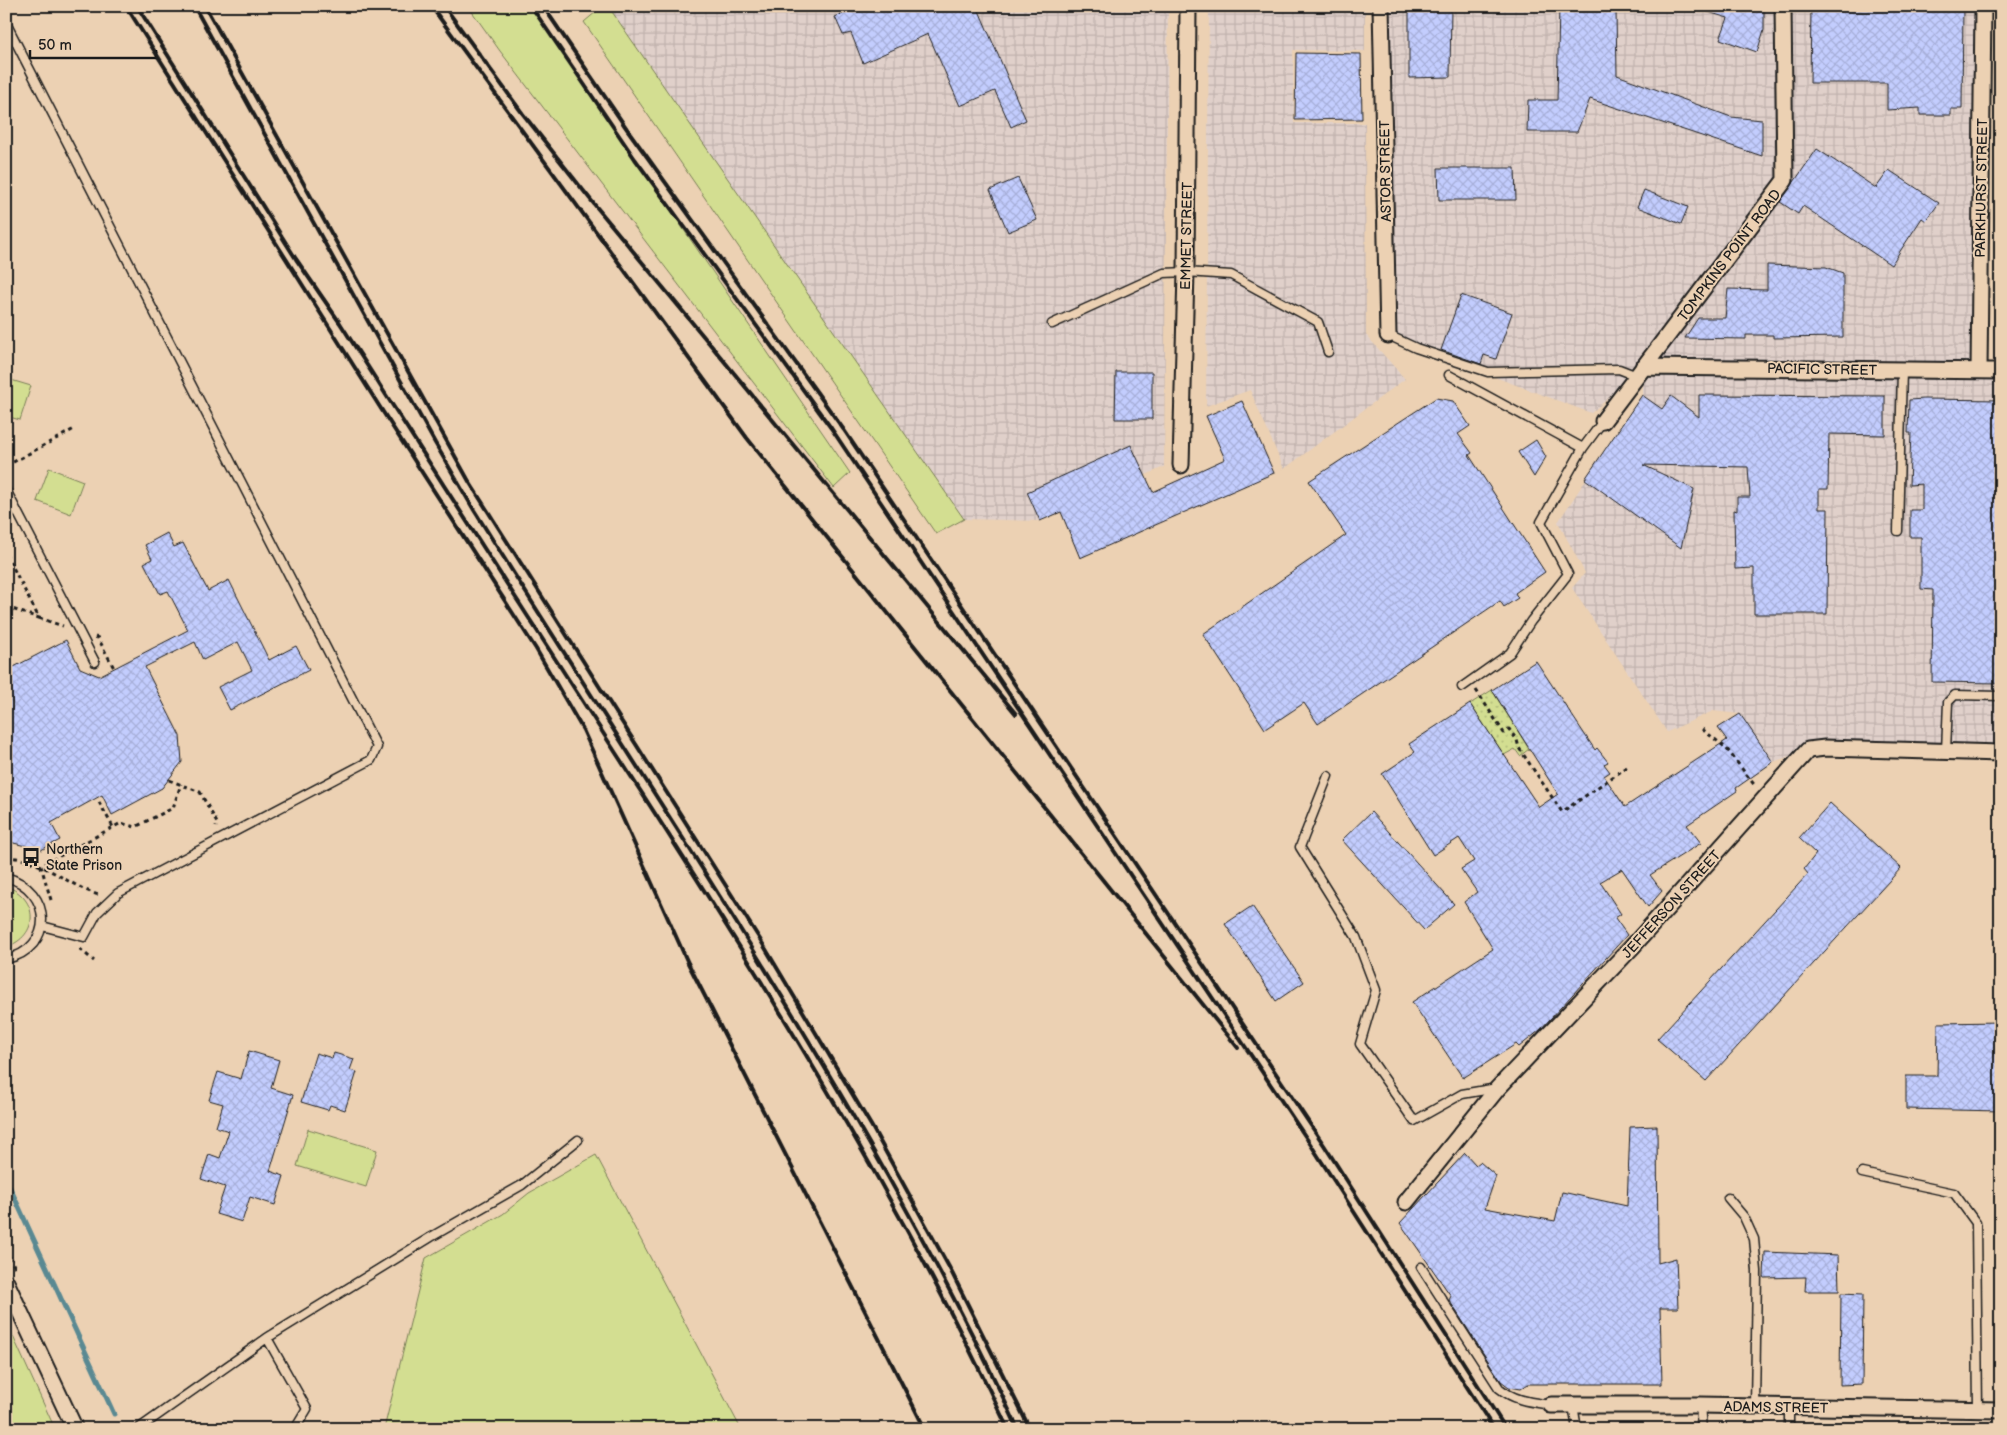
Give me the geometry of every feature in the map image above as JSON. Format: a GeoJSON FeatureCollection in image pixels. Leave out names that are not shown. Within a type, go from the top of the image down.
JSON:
{"type":"FeatureCollection","features":[{"type":"Feature","properties":{"kind":"street","name":"EMMET STREET"},"geometry":{"type":"LineString","coordinates":[[1181,465],[1186,272],[1188,6]]}},
{"type":"Feature","properties":{"kind":"street","name":"ASTOR STREET"},"geometry":{"type":"LineString","coordinates":[[1381,6],[1388,335]]}},
{"type":"Feature","properties":{"kind":"street","name":"TOMPKINS POINT ROAD"},"geometry":{"type":"LineString","coordinates":[[1603,421],[1785,180],[1783,6]]}},
{"type":"Feature","properties":{"kind":"street","name":"PARKHURST STREET"},"geometry":{"type":"LineString","coordinates":[[1979,370],[1983,6]]}},
{"type":"Feature","properties":{"kind":"street","name":"PACIFIC STREET"},"geometry":{"type":"LineString","coordinates":[[1640,372],[2001,371]]}},
{"type":"Feature","properties":{"kind":"street","name":"JEFFERSON STREET"},"geometry":{"type":"LineString","coordinates":[[1406,1202],[1498,1088],[1633,946],[1808,750],[1825,748],[2001,753]]}},
{"type":"Feature","properties":{"kind":"street"},"geometry":{"type":"LineString","coordinates":[[6,1282],[75,1429]]}},
{"type":"Feature","properties":{"kind":"street","name":"ADAMS STREET"},"geometry":{"type":"LineString","coordinates":[[1551,1405],[1700,1405],[1790,1408],[2001,1410]]}},
{"type":"Feature","properties":{"kind":"lane"},"geometry":{"type":"LineString","coordinates":[[6,23],[377,748],[371,760],[118,893],[97,913],[84,937],[42,926]]}},
{"type":"Feature","properties":{"kind":"lane"},"geometry":{"type":"LineString","coordinates":[[1052,324],[1164,273],[1186,272],[1231,275],[1318,322],[1328,352]]}},
{"type":"Feature","properties":{"kind":"lane"},"geometry":{"type":"LineString","coordinates":[[1388,335],[1416,348],[1488,372],[1619,369],[1640,372]]}},
{"type":"Feature","properties":{"kind":"lane"},"geometry":{"type":"LineString","coordinates":[[1898,531],[1902,370]]}},
{"type":"Feature","properties":{"kind":"lane"},"geometry":{"type":"LineString","coordinates":[[1448,375],[1582,448]]}},
{"type":"Feature","properties":{"kind":"lane"},"geometry":{"type":"LineString","coordinates":[[1462,686],[1510,654],[1531,621],[1568,574],[1541,522],[1582,448],[1603,421]]}},
{"type":"Feature","properties":{"kind":"lane"},"geometry":{"type":"LineString","coordinates":[[6,490],[95,662]]}},
{"type":"Feature","properties":{"kind":"lane"},"geometry":{"type":"LineString","coordinates":[[1946,751],[1948,702],[1955,695],[2001,696]]}},
{"type":"Feature","properties":{"kind":"lane"},"geometry":{"type":"LineString","coordinates":[[1328,776],[1300,847],[1356,937],[1376,990],[1360,1044],[1414,1122],[1462,1094],[1498,1088]]}},
{"type":"Feature","properties":{"kind":"lane"},"geometry":{"type":"LineString","coordinates":[[6,877],[19,881],[30,889],[38,900],[42,913],[42,926],[37,939],[28,950],[16,957],[6,959]]}},
{"type":"Feature","properties":{"kind":"lane"},"geometry":{"type":"LineString","coordinates":[[138,1429],[267,1338],[431,1237],[522,1185],[578,1140]]}},
{"type":"Feature","properties":{"kind":"lane"},"geometry":{"type":"LineString","coordinates":[[1862,1173],[1954,1194],[1976,1223],[1978,1410]]}},
{"type":"Feature","properties":{"kind":"lane"},"geometry":{"type":"LineString","coordinates":[[1728,1198],[1744,1217],[1754,1239],[1757,1271],[1755,1407]]}},
{"type":"Feature","properties":{"kind":"lane"},"geometry":{"type":"LineString","coordinates":[[1421,1267],[1499,1388],[1508,1396],[1519,1400],[1551,1405]]}},
{"type":"Feature","properties":{"kind":"lane"},"geometry":{"type":"LineString","coordinates":[[267,1338],[307,1409],[295,1429]]}},
{"type":"Feature","properties":{"kind":"lane"},"geometry":{"type":"LineString","coordinates":[[1573,1405],[1577,1429]]}},
{"type":"Feature","properties":{"kind":"lane"},"geometry":{"type":"LineString","coordinates":[[1700,1405],[1702,1429]]}},
{"type":"Feature","properties":{"kind":"lane"},"geometry":{"type":"LineString","coordinates":[[1789,1429],[1790,1408]]}},
{"type":"Feature","properties":{"kind":"path"},"geometry":{"type":"LineString","coordinates":[[6,466],[76,428]]}},
{"type":"Feature","properties":{"kind":"path"},"geometry":{"type":"LineString","coordinates":[[6,554],[39,618]]}},
{"type":"Feature","properties":{"kind":"path"},"geometry":{"type":"LineString","coordinates":[[6,607],[98,638],[114,668]]}},
{"type":"Feature","properties":{"kind":"path"},"geometry":{"type":"LineString","coordinates":[[1470,681],[1504,733],[1509,729],[1518,740],[1519,748],[1562,812],[1627,767]]}},
{"type":"Feature","properties":{"kind":"path"},"geometry":{"type":"LineString","coordinates":[[1702,730],[1726,748],[1765,799]]}},
{"type":"Feature","properties":{"kind":"path"},"geometry":{"type":"LineString","coordinates":[[169,780],[193,788],[202,795],[217,823],[215,828]]}},
{"type":"Feature","properties":{"kind":"path"},"geometry":{"type":"LineString","coordinates":[[41,866],[121,823],[135,827],[173,808],[181,784]]}},
{"type":"Feature","properties":{"kind":"path"},"geometry":{"type":"LineString","coordinates":[[99,802],[113,827]]}},
{"type":"Feature","properties":{"kind":"path"},"geometry":{"type":"LineString","coordinates":[[6,857],[21,858],[41,866],[99,896]]}},
{"type":"Feature","properties":{"kind":"path"},"geometry":{"type":"LineString","coordinates":[[41,866],[52,904]]}},
{"type":"Feature","properties":{"kind":"path"},"geometry":{"type":"LineString","coordinates":[[93,901],[104,889]]}},
{"type":"Feature","properties":{"kind":"path"},"geometry":{"type":"LineString","coordinates":[[78,948],[94,961]]}},
{"type":"Feature","properties":{"kind":"shaded area"},"geometry":{"type":"Polygon","coordinates":[[[608,6],[1168,6],[1164,467],[1040,521],[964,519],[608,6]]]}},
{"type":"Feature","properties":{"kind":"shaded area"},"geometry":{"type":"Polygon","coordinates":[[[1209,6],[1365,6],[1365,51],[1293,50],[1294,123],[1365,123],[1366,335],[1405,379],[1284,469],[1250,390],[1206,406],[1209,6]]]}},
{"type":"Feature","properties":{"kind":"shaded area"},"geometry":{"type":"Polygon","coordinates":[[[1379,6],[1983,6],[1979,370],[2001,371],[2001,753],[1808,750],[1773,762],[1740,714],[1713,711],[1667,732],[1572,588],[1585,573],[1558,522],[1642,395],[1643,368],[1591,413],[1383,335],[1379,6]]]}},
{"type":"Feature","properties":{"kind":"green space"},"geometry":{"type":"Polygon","coordinates":[[[468,6],[531,6],[850,473],[834,488],[500,51],[468,6]]]}},
{"type":"Feature","properties":{"kind":"green space"},"geometry":{"type":"Polygon","coordinates":[[[603,6],[608,6],[964,519],[936,534],[584,22],[603,6]]]}},
{"type":"Feature","properties":{"kind":"green space"},"geometry":{"type":"Polygon","coordinates":[[[11,380],[31,386],[20,420],[6,416],[6,393],[11,380]]]}},
{"type":"Feature","properties":{"kind":"green space"},"geometry":{"type":"Polygon","coordinates":[[[49,468],[83,481],[71,514],[37,501],[49,468]]]}},
{"type":"Feature","properties":{"kind":"green space"},"geometry":{"type":"Polygon","coordinates":[[[1492,690],[1529,749],[1520,756],[1515,749],[1504,755],[1470,704],[1492,690]]]}},
{"type":"Feature","properties":{"kind":"green space"},"geometry":{"type":"Polygon","coordinates":[[[6,886],[25,899],[31,917],[30,926],[25,935],[17,942],[6,947],[6,886]]]}},
{"type":"Feature","properties":{"kind":"green space"},"geometry":{"type":"Polygon","coordinates":[[[308,1129],[377,1150],[366,1187],[297,1166],[308,1129]]]}},
{"type":"Feature","properties":{"kind":"green space"},"geometry":{"type":"Polygon","coordinates":[[[596,1155],[741,1429],[384,1429],[426,1258],[503,1214],[529,1193],[596,1155]]]}},
{"type":"Feature","properties":{"kind":"green space"},"geometry":{"type":"Polygon","coordinates":[[[6,1321],[55,1429],[6,1429],[6,1321]]]}},
{"type":"Feature","properties":{"kind":"building"},"geometry":{"type":"Polygon","coordinates":[[[859,6],[977,6],[1026,120],[1011,127],[995,91],[960,106],[928,34],[863,63],[851,33],[843,35],[835,17],[859,6]]]}},
{"type":"Feature","properties":{"kind":"building"},"geometry":{"type":"Polygon","coordinates":[[[1409,6],[1451,6],[1450,77],[1409,78],[1409,6]]]}},
{"type":"Feature","properties":{"kind":"building"},"geometry":{"type":"Polygon","coordinates":[[[1559,6],[1598,6],[1616,11],[1617,75],[1731,117],[1762,120],[1762,156],[1590,99],[1577,132],[1527,132],[1528,100],[1557,100],[1559,6]]]}},
{"type":"Feature","properties":{"kind":"building"},"geometry":{"type":"Polygon","coordinates":[[[1699,6],[1757,6],[1764,9],[1764,30],[1757,52],[1720,39],[1728,18],[1698,9],[1699,6]]]}},
{"type":"Feature","properties":{"kind":"building"},"geometry":{"type":"Polygon","coordinates":[[[1811,6],[1963,6],[1962,109],[1951,109],[1951,115],[1920,115],[1920,108],[1887,110],[1887,83],[1810,83],[1811,6]]]}},
{"type":"Feature","properties":{"kind":"building"},"geometry":{"type":"Polygon","coordinates":[[[1296,53],[1361,54],[1362,119],[1295,120],[1296,53]]]}},
{"type":"Feature","properties":{"kind":"building"},"geometry":{"type":"Polygon","coordinates":[[[1817,149],[1876,188],[1889,170],[1939,203],[1926,221],[1922,218],[1891,265],[1803,206],[1798,214],[1780,202],[1817,149]]]}},
{"type":"Feature","properties":{"kind":"building"},"geometry":{"type":"Polygon","coordinates":[[[1438,168],[1515,168],[1516,200],[1439,200],[1438,168]]]}},
{"type":"Feature","properties":{"kind":"building"},"geometry":{"type":"Polygon","coordinates":[[[1018,178],[1037,220],[1008,232],[990,190],[1018,178]]]}},
{"type":"Feature","properties":{"kind":"building"},"geometry":{"type":"Polygon","coordinates":[[[1644,190],[1688,207],[1681,224],[1637,207],[1644,190]]]}},
{"type":"Feature","properties":{"kind":"building"},"geometry":{"type":"Polygon","coordinates":[[[1767,265],[1826,267],[1843,273],[1843,337],[1773,338],[1773,335],[1746,335],[1746,339],[1685,338],[1698,318],[1725,318],[1728,289],[1767,290],[1767,265]]]}},
{"type":"Feature","properties":{"kind":"building"},"geometry":{"type":"Polygon","coordinates":[[[1461,295],[1512,313],[1496,359],[1484,355],[1481,364],[1441,350],[1461,295]]]}},
{"type":"Feature","properties":{"kind":"building"},"geometry":{"type":"Polygon","coordinates":[[[1116,372],[1152,372],[1152,419],[1115,419],[1116,372]]]}},
{"type":"Feature","properties":{"kind":"building"},"geometry":{"type":"Polygon","coordinates":[[[1642,395],[1662,409],[1671,396],[1699,417],[1699,395],[1885,396],[1885,435],[1829,434],[1828,489],[1819,489],[1819,509],[1828,509],[1827,614],[1754,614],[1754,568],[1735,569],[1734,510],[1737,511],[1737,497],[1750,497],[1748,467],[1643,465],[1694,489],[1681,548],[1585,479],[1642,395]]]}},
{"type":"Feature","properties":{"kind":"building"},"geometry":{"type":"Polygon","coordinates":[[[1436,398],[1453,401],[1470,426],[1458,434],[1472,453],[1469,455],[1545,572],[1515,593],[1518,598],[1504,607],[1500,601],[1318,724],[1304,703],[1265,729],[1203,634],[1346,535],[1309,481],[1436,398]]]}},
{"type":"Feature","properties":{"kind":"building"},"geometry":{"type":"Polygon","coordinates":[[[1909,400],[2001,400],[1999,683],[1932,682],[1933,590],[1921,589],[1921,537],[1910,537],[1910,510],[1922,510],[1922,484],[1909,485],[1911,433],[1908,433],[1909,400]]]}},
{"type":"Feature","properties":{"kind":"building"},"geometry":{"type":"Polygon","coordinates":[[[1242,401],[1274,473],[1080,558],[1061,512],[1040,521],[1027,492],[1131,445],[1153,492],[1225,459],[1206,416],[1242,401]]]}},
{"type":"Feature","properties":{"kind":"building"},"geometry":{"type":"Polygon","coordinates":[[[1536,440],[1546,457],[1534,477],[1518,452],[1536,440]]]}},
{"type":"Feature","properties":{"kind":"building"},"geometry":{"type":"Polygon","coordinates":[[[167,533],[174,547],[183,543],[208,591],[229,580],[269,660],[296,646],[309,670],[230,710],[218,687],[252,670],[238,642],[203,660],[195,642],[145,667],[180,736],[182,762],[162,788],[112,815],[102,795],[51,823],[60,840],[41,850],[6,841],[6,671],[66,640],[80,668],[99,676],[188,630],[168,591],[160,594],[144,563],[152,559],[145,545],[167,533]]]}},
{"type":"Feature","properties":{"kind":"building"},"geometry":{"type":"Polygon","coordinates":[[[1536,661],[1595,750],[1597,748],[1608,762],[1604,764],[1610,772],[1604,776],[1625,807],[1727,740],[1718,728],[1740,714],[1773,762],[1736,788],[1737,791],[1687,825],[1701,843],[1650,875],[1662,891],[1648,907],[1622,869],[1600,882],[1621,914],[1615,918],[1627,935],[1540,1030],[1519,1047],[1516,1044],[1463,1078],[1412,1002],[1493,949],[1464,902],[1477,892],[1461,869],[1474,861],[1459,838],[1433,855],[1382,774],[1415,752],[1409,744],[1470,704],[1539,807],[1558,794],[1492,690],[1536,661]]]}},
{"type":"Feature","properties":{"kind":"building"},"geometry":{"type":"Polygon","coordinates":[[[1830,803],[1901,868],[1706,1081],[1657,1039],[1808,874],[1804,869],[1816,854],[1799,838],[1830,803]]]}},
{"type":"Feature","properties":{"kind":"building"},"geometry":{"type":"Polygon","coordinates":[[[1371,812],[1454,904],[1424,930],[1342,840],[1371,812]]]}},
{"type":"Feature","properties":{"kind":"building"},"geometry":{"type":"Polygon","coordinates":[[[1252,906],[1304,982],[1276,1001],[1225,924],[1252,906]]]}},
{"type":"Feature","properties":{"kind":"building"},"geometry":{"type":"Polygon","coordinates":[[[2001,1022],[2001,1111],[1906,1109],[1906,1076],[1937,1076],[1938,1023],[2001,1022]]]}},
{"type":"Feature","properties":{"kind":"building"},"geometry":{"type":"Polygon","coordinates":[[[249,1051],[279,1060],[271,1088],[293,1095],[270,1171],[284,1176],[275,1205],[250,1197],[242,1222],[216,1214],[225,1187],[201,1179],[209,1154],[220,1158],[229,1131],[216,1127],[223,1104],[209,1100],[218,1072],[241,1079],[249,1051]]]}},
{"type":"Feature","properties":{"kind":"building"},"geometry":{"type":"Polygon","coordinates":[[[316,1053],[332,1058],[334,1053],[354,1059],[350,1070],[357,1072],[345,1110],[330,1105],[328,1110],[301,1102],[316,1053]]]}},
{"type":"Feature","properties":{"kind":"building"},"geometry":{"type":"Polygon","coordinates":[[[1657,1126],[1658,1263],[1676,1258],[1678,1308],[1660,1308],[1662,1384],[1528,1384],[1521,1389],[1509,1387],[1501,1381],[1449,1300],[1451,1296],[1400,1223],[1465,1153],[1476,1165],[1480,1162],[1496,1176],[1485,1208],[1555,1221],[1562,1192],[1627,1206],[1630,1127],[1657,1126]]]}},
{"type":"Feature","properties":{"kind":"building"},"geometry":{"type":"Polygon","coordinates":[[[1765,1252],[1838,1255],[1839,1291],[1805,1291],[1806,1277],[1764,1278],[1765,1252]]]}},
{"type":"Feature","properties":{"kind":"building"},"geometry":{"type":"Polygon","coordinates":[[[1841,1293],[1863,1294],[1862,1384],[1840,1385],[1841,1293]]]}},
{"type":"Feature","properties":{"kind":"waterway"},"geometry":{"type":"LineString","coordinates":[[6,1179],[114,1414]]}},
{"type":"Feature","properties":{"kind":"railway"},"geometry":{"type":"LineString","coordinates":[[126,6],[383,412],[536,649],[583,730],[688,963],[925,1429]]}},
{"type":"Feature","properties":{"kind":"railway"},"geometry":{"type":"LineString","coordinates":[[137,6],[296,259],[340,323],[772,999],[823,1083],[920,1254],[1008,1429]]}},
{"type":"Feature","properties":{"kind":"railway"},"geometry":{"type":"LineString","coordinates":[[194,6],[435,443],[474,510],[689,848],[830,1075],[896,1191],[959,1309],[1018,1429]]}},
{"type":"Feature","properties":{"kind":"railway"},"geometry":{"type":"LineString","coordinates":[[205,6],[470,483],[761,941],[872,1127],[949,1267],[1030,1429]]}},
{"type":"Feature","properties":{"kind":"railway"},"geometry":{"type":"LineString","coordinates":[[431,6],[747,438],[1238,1048]]}},
{"type":"Feature","properties":{"kind":"railway"},"geometry":{"type":"LineString","coordinates":[[444,6],[523,114],[594,204],[1016,714]]}},
{"type":"Feature","properties":{"kind":"railway"},"geometry":{"type":"LineString","coordinates":[[531,6],[635,159],[831,428],[1309,1142],[1494,1429]]}},
{"type":"Feature","properties":{"kind":"railway"},"geometry":{"type":"LineString","coordinates":[[543,6],[627,129],[844,430],[1324,1145],[1506,1429]]}},
{"type":"Feature","properties":{"kind":"place","name":"Northern State Prison"},"geometry":{"type":"Point","coordinates":[31,857]}}]}
